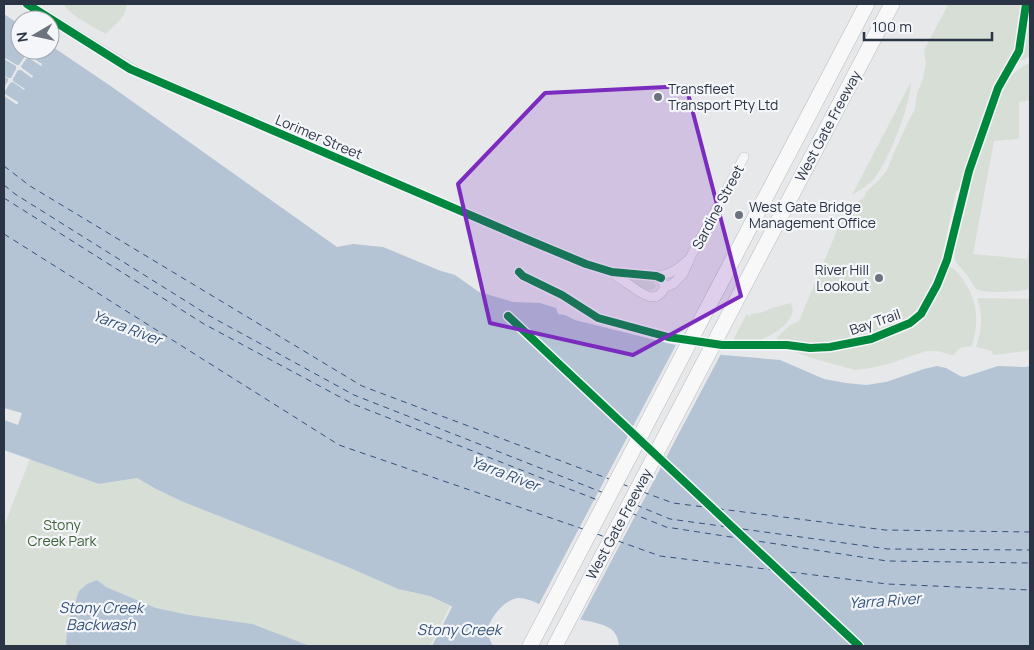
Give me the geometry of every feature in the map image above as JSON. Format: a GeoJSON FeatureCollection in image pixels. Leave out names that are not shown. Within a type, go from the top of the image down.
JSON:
{"type":"FeatureCollection","features":[{"type":"Feature","properties":{"kind":"highway","name":"West Gate Freeway"},"geometry":{"type":"LineString","coordinates":[[530,646],[867,4]]}},
{"type":"Feature","properties":{"kind":"highway","name":"West Gate Freeway"},"geometry":{"type":"LineString","coordinates":[[555,646],[892,4]]}},
{"type":"Feature","properties":{"kind":"street","name":"Lorimer Street"},"geometry":{"type":"LineString","coordinates":[[27,4],[138,72],[586,264],[612,272],[656,276]]}},
{"type":"Feature","properties":{"kind":"street","name":"Sardine Street"},"geometry":{"type":"LineString","coordinates":[[665,287],[673,284],[685,271],[691,256],[744,157]]}},
{"type":"Feature","properties":{"kind":"street","name":"Sardine Street"},"geometry":{"type":"LineString","coordinates":[[656,276],[674,272],[691,256]]}},
{"type":"Feature","properties":{"kind":"street","name":"Lorimer Street"},"geometry":{"type":"LineString","coordinates":[[612,272],[639,293],[648,297],[657,296],[665,287]]}},
{"type":"Feature","properties":{"kind":"street"},"geometry":{"type":"LineString","coordinates":[[656,276],[662,280],[665,287]]}},
{"type":"Feature","properties":{"kind":"highlighted area"},"geometry":{"type":"Polygon","coordinates":[[[686,86],[741,296],[633,355],[490,323],[458,184],[545,93],[686,86]]]}},
{"type":"Feature","properties":{"kind":"green space"},"geometry":{"type":"Polygon","coordinates":[[[64,4],[126,4],[126,9],[122,17],[106,34],[77,17],[64,4]]]}},
{"type":"Feature","properties":{"kind":"green space"},"geometry":{"type":"Polygon","coordinates":[[[1024,4],[1017,52],[989,106],[972,153],[962,189],[956,191],[940,267],[921,304],[913,314],[896,325],[865,339],[806,346],[775,342],[786,329],[799,321],[844,214],[865,196],[866,192],[887,170],[915,109],[917,93],[923,79],[926,63],[924,50],[948,5],[1024,4]]]}},
{"type":"Feature","properties":{"kind":"green space"},"geometry":{"type":"Polygon","coordinates":[[[1030,5],[1030,56],[1017,63],[1027,31],[1026,22],[1030,5]]]}},
{"type":"Feature","properties":{"kind":"green space"},"geometry":{"type":"Polygon","coordinates":[[[1030,63],[1030,100],[1019,102],[1019,139],[994,141],[973,254],[1027,259],[1030,243],[1030,289],[996,292],[983,291],[976,289],[956,262],[954,256],[955,239],[973,160],[994,104],[1007,79],[1030,63]]]}},
{"type":"Feature","properties":{"kind":"green space"},"geometry":{"type":"Polygon","coordinates":[[[911,82],[903,116],[887,157],[874,179],[852,195],[911,82]]]}},
{"type":"Feature","properties":{"kind":"green space"},"geometry":{"type":"Polygon","coordinates":[[[950,267],[958,273],[969,289],[976,313],[976,329],[972,346],[960,348],[953,355],[937,351],[926,351],[891,363],[855,370],[778,346],[822,349],[853,345],[861,346],[907,331],[923,318],[934,298],[945,270],[950,267]]]}},
{"type":"Feature","properties":{"kind":"green space"},"geometry":{"type":"Polygon","coordinates":[[[623,277],[654,282],[656,286],[646,292],[623,277]]]}},
{"type":"Feature","properties":{"kind":"green space"},"geometry":{"type":"Polygon","coordinates":[[[977,298],[1030,299],[1030,349],[993,355],[992,351],[976,347],[980,335],[981,322],[977,298]]]}},
{"type":"Feature","properties":{"kind":"green space"},"geometry":{"type":"Polygon","coordinates":[[[791,303],[793,309],[791,316],[783,327],[776,332],[757,341],[732,342],[747,314],[750,317],[751,314],[791,303]]]}},
{"type":"Feature","properties":{"kind":"green space","name":"Stony Creek Park"},"geometry":{"type":"Polygon","coordinates":[[[30,459],[99,484],[137,478],[181,501],[343,565],[398,589],[430,596],[450,606],[430,646],[310,646],[156,608],[106,587],[97,580],[67,626],[66,646],[4,646],[4,526],[30,459]]]}},
{"type":"Feature","properties":{"kind":"water","name":"Yarra River"},"geometry":{"type":"Polygon","coordinates":[[[4,14],[10,18],[10,60],[60,60],[60,52],[337,247],[353,244],[383,247],[455,275],[479,292],[513,302],[540,303],[556,308],[558,314],[575,320],[667,343],[723,355],[780,360],[824,379],[846,383],[866,385],[886,382],[937,366],[946,368],[964,377],[998,366],[1030,366],[1030,646],[619,646],[615,633],[605,626],[561,615],[534,602],[520,598],[505,604],[492,618],[488,631],[493,646],[432,646],[452,607],[430,596],[398,589],[343,565],[181,501],[137,478],[99,484],[4,450],[4,14]]]}},
{"type":"Feature","properties":{"kind":"water","name":"Stony Creek Backwash"},"geometry":{"type":"Polygon","coordinates":[[[97,580],[106,587],[156,608],[252,624],[310,646],[66,646],[67,626],[79,591],[87,584],[97,580]]]}},
{"type":"Feature","properties":{"kind":"pier"},"geometry":{"type":"Polygon","coordinates":[[[4,59],[19,65],[22,60],[26,60],[21,66],[33,76],[32,78],[18,70],[13,81],[25,89],[13,82],[10,83],[5,91],[5,94],[18,102],[16,104],[4,96],[4,87],[8,79],[4,75],[11,78],[16,66],[4,59]]]}},
{"type":"Feature","properties":{"kind":"pier"},"geometry":{"type":"Polygon","coordinates":[[[32,60],[42,64],[41,66],[32,60]]]}},
{"type":"Feature","properties":{"kind":"pier"},"geometry":{"type":"Polygon","coordinates":[[[677,343],[722,352],[579,622],[556,616],[538,606],[677,343]]]}},
{"type":"Feature","properties":{"kind":"pier"},"geometry":{"type":"Polygon","coordinates":[[[4,408],[22,413],[18,425],[4,420],[4,408]]]}},
{"type":"Feature","properties":{"kind":"pier","name":"Stony Creek"},"geometry":{"type":"Polygon","coordinates":[[[529,624],[570,640],[566,646],[517,646],[529,624]]]}},
{"type":"Feature","properties":{"kind":"ferry route"},"geometry":{"type":"LineString","coordinates":[[4,166],[30,186],[362,386],[609,479]]}},
{"type":"Feature","properties":{"kind":"ferry route"},"geometry":{"type":"LineString","coordinates":[[4,185],[15,194],[208,315],[354,395],[604,493]]}},
{"type":"Feature","properties":{"kind":"ferry route"},"geometry":{"type":"LineString","coordinates":[[4,198],[204,324],[353,404],[600,501]]}},
{"type":"Feature","properties":{"kind":"ferry route"},"geometry":{"type":"LineString","coordinates":[[4,234],[339,445],[583,529]]}},
{"type":"Feature","properties":{"kind":"ferry route"},"geometry":{"type":"LineString","coordinates":[[508,316],[633,433]]}},
{"type":"Feature","properties":{"kind":"ferry route"},"geometry":{"type":"LineString","coordinates":[[661,460],[731,526]]}},
{"type":"Feature","properties":{"kind":"ferry route"},"geometry":{"type":"LineString","coordinates":[[622,484],[630,487]]}},
{"type":"Feature","properties":{"kind":"ferry route"},"geometry":{"type":"LineString","coordinates":[[643,492],[673,503],[885,530],[1030,532]]}},
{"type":"Feature","properties":{"kind":"ferry route"},"geometry":{"type":"LineString","coordinates":[[636,505],[670,519],[888,549],[1030,550]]}},
{"type":"Feature","properties":{"kind":"ferry route"},"geometry":{"type":"LineString","coordinates":[[631,513],[666,527],[887,561],[1030,563]]}},
{"type":"Feature","properties":{"kind":"ferry route"},"geometry":{"type":"LineString","coordinates":[[734,529],[744,538]]}},
{"type":"Feature","properties":{"kind":"ferry route"},"geometry":{"type":"LineString","coordinates":[[597,534],[605,537]]}},
{"type":"Feature","properties":{"kind":"ferry route"},"geometry":{"type":"LineString","coordinates":[[618,541],[660,556],[887,584],[1030,590]]}},
{"type":"Feature","properties":{"kind":"ferry route"},"geometry":{"type":"LineString","coordinates":[[747,541],[859,646]]}},
{"type":"Feature","properties":{"kind":"cycle path"},"geometry":{"type":"LineString","coordinates":[[27,4],[130,69],[167,85],[586,264],[612,272],[661,278]]}},
{"type":"Feature","properties":{"kind":"cycle path","name":"Bay Trail"},"geometry":{"type":"LineString","coordinates":[[519,272],[523,276],[562,295],[598,318],[668,337],[722,345],[830,347],[871,339],[910,323],[921,314],[937,285],[947,260],[969,171],[998,88],[1019,51],[1026,4]]}},
{"type":"Feature","properties":{"kind":"cycle path"},"geometry":{"type":"LineString","coordinates":[[508,316],[859,646]]}},
{"type":"Feature","properties":{"kind":"place","name":"Transfleet Transport Pty Ltd"},"geometry":{"type":"Point","coordinates":[658,97]}},
{"type":"Feature","properties":{"kind":"place","name":"West Gate Bridge Management Office"},"geometry":{"type":"Point","coordinates":[739,215]}},
{"type":"Feature","properties":{"kind":"place","name":"River Hill Lookout"},"geometry":{"type":"Point","coordinates":[879,278]}}]}
